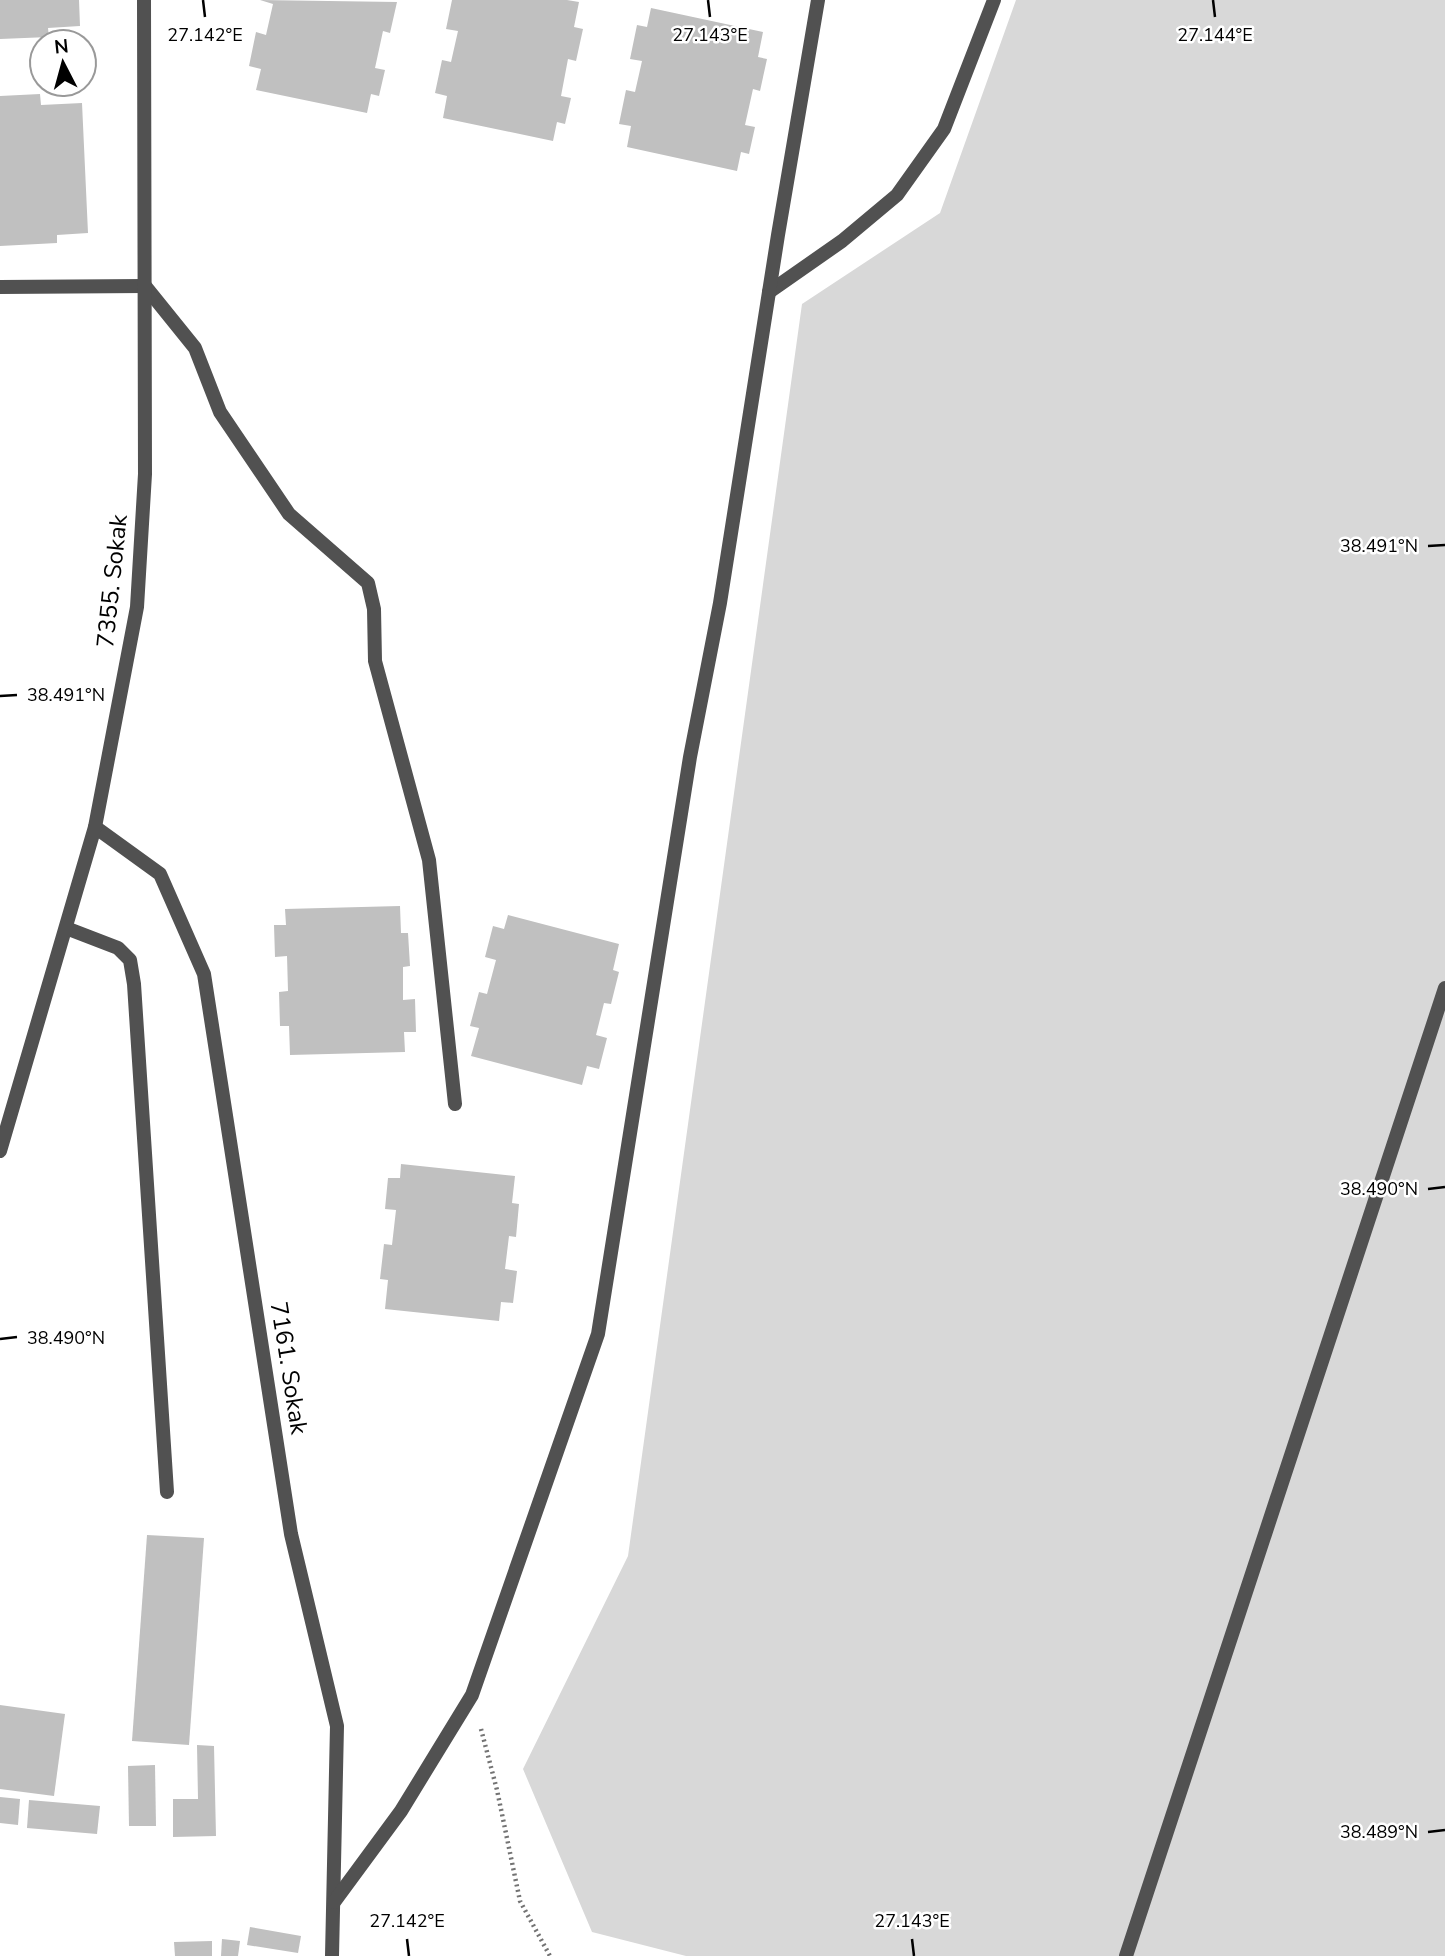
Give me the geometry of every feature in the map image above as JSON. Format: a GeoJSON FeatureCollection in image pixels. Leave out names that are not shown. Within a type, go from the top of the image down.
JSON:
{"type":"FeatureCollection","features":[{"type":"Feature","properties":{"kind":"street","name":"7355. Sokak"},"geometry":{"type":"LineString","coordinates":[[0,1151],[95,827],[137,607],[145,474],[144,0]]}},
{"type":"Feature","properties":{"kind":"street"},"geometry":{"type":"LineString","coordinates":[[334,1902],[401,1811],[472,1695],[598,1334],[686,783],[720,603],[818,0]]}},
{"type":"Feature","properties":{"kind":"street"},"geometry":{"type":"LineString","coordinates":[[769,292],[842,242],[897,195],[944,129],[993,0]]}},
{"type":"Feature","properties":{"kind":"street"},"geometry":{"type":"LineString","coordinates":[[0,287],[145,286],[195,348],[220,412],[289,514],[368,583],[373,609],[375,661],[429,860],[455,1104]]}},
{"type":"Feature","properties":{"kind":"street","name":"7161. Sokak"},"geometry":{"type":"LineString","coordinates":[[95,827],[160,874],[204,974],[291,1534],[337,1726],[332,1956]]}},
{"type":"Feature","properties":{"kind":"street"},"geometry":{"type":"LineString","coordinates":[[65,928],[118,948],[130,960],[134,984],[167,1492]]}},
{"type":"Feature","properties":{"kind":"street"},"geometry":{"type":"LineString","coordinates":[[1126,1956],[1445,988]]}},
{"type":"Feature","properties":{"kind":"path"},"geometry":{"type":"LineString","coordinates":[[472,1695],[497,1790],[520,1901],[551,1956]]}},
{"type":"Feature","properties":{"kind":"shaded area"},"geometry":{"type":"Polygon","coordinates":[[[1016,0],[1445,0],[1445,1956],[686,1956],[592,1932],[523,1769],[628,1556],[802,304],[940,213],[1016,0]]]}},
{"type":"Feature","properties":{"kind":"building"},"geometry":{"type":"Polygon","coordinates":[[[0,0],[79,0],[80,26],[28,28],[28,38],[0,39],[0,0]]]}},
{"type":"Feature","properties":{"kind":"building"},"geometry":{"type":"Polygon","coordinates":[[[260,0],[397,2],[390,33],[383,31],[375,68],[385,70],[379,96],[371,94],[367,113],[256,90],[261,69],[249,66],[256,32],[266,35],[273,4],[260,0]]]}},
{"type":"Feature","properties":{"kind":"building"},"geometry":{"type":"Polygon","coordinates":[[[452,0],[579,2],[574,27],[583,29],[576,61],[568,59],[561,96],[571,98],[565,124],[557,122],[553,141],[443,118],[447,96],[435,93],[442,60],[451,62],[458,31],[446,29],[452,0]]]}},
{"type":"Feature","properties":{"kind":"building"},"geometry":{"type":"Polygon","coordinates":[[[651,8],[763,32],[758,57],[767,59],[760,91],[753,89],[745,125],[755,127],[749,154],[741,152],[737,171],[627,147],[631,126],[619,124],[626,90],[635,92],[642,61],[630,59],[637,25],[647,27],[651,8]]]}},
{"type":"Feature","properties":{"kind":"building"},"geometry":{"type":"Polygon","coordinates":[[[28,95],[28,98],[40,98],[41,105],[82,103],[88,233],[57,235],[57,243],[0,246],[0,96],[28,95]]]}},
{"type":"Feature","properties":{"kind":"building"},"geometry":{"type":"Polygon","coordinates":[[[400,906],[401,933],[408,933],[410,966],[403,967],[403,1000],[415,999],[416,1032],[404,1032],[405,1052],[290,1055],[289,1026],[280,1026],[279,992],[288,991],[287,956],[275,957],[274,925],[286,925],[285,909],[400,906]]]}},
{"type":"Feature","properties":{"kind":"building"},"geometry":{"type":"Polygon","coordinates":[[[508,915],[619,944],[613,970],[619,972],[611,1004],[604,1003],[596,1035],[607,1038],[599,1069],[587,1066],[582,1085],[471,1056],[479,1028],[470,1026],[479,992],[487,994],[496,960],[485,957],[493,926],[504,929],[508,915]]]}},
{"type":"Feature","properties":{"kind":"building"},"geometry":{"type":"Polygon","coordinates":[[[401,1164],[515,1176],[512,1203],[519,1204],[516,1237],[509,1236],[505,1269],[517,1271],[513,1303],[501,1302],[499,1321],[385,1309],[388,1280],[380,1279],[384,1244],[392,1245],[396,1210],[385,1209],[388,1178],[400,1178],[401,1164]]]}},
{"type":"Feature","properties":{"kind":"building"},"geometry":{"type":"Polygon","coordinates":[[[147,1535],[204,1538],[189,1745],[132,1741],[147,1535]]]}},
{"type":"Feature","properties":{"kind":"building"},"geometry":{"type":"Polygon","coordinates":[[[0,1705],[65,1714],[54,1796],[0,1789],[0,1705]]]}},
{"type":"Feature","properties":{"kind":"building"},"geometry":{"type":"Polygon","coordinates":[[[197,1745],[214,1746],[216,1836],[173,1837],[173,1799],[198,1799],[197,1745]]]}},
{"type":"Feature","properties":{"kind":"building"},"geometry":{"type":"Polygon","coordinates":[[[155,1765],[156,1826],[129,1826],[128,1766],[155,1765]]]}},
{"type":"Feature","properties":{"kind":"building"},"geometry":{"type":"Polygon","coordinates":[[[0,1797],[20,1799],[18,1825],[0,1823],[0,1797]]]}},
{"type":"Feature","properties":{"kind":"building"},"geometry":{"type":"Polygon","coordinates":[[[29,1800],[100,1806],[97,1834],[27,1828],[29,1800]]]}},
{"type":"Feature","properties":{"kind":"building"},"geometry":{"type":"Polygon","coordinates":[[[250,1927],[301,1936],[298,1953],[247,1945],[250,1927]]]}},
{"type":"Feature","properties":{"kind":"building"},"geometry":{"type":"Polygon","coordinates":[[[222,1939],[240,1941],[238,1956],[221,1956],[222,1939]]]}},
{"type":"Feature","properties":{"kind":"building"},"geometry":{"type":"Polygon","coordinates":[[[212,1941],[212,1956],[175,1956],[174,1942],[212,1941]]]}}]}
